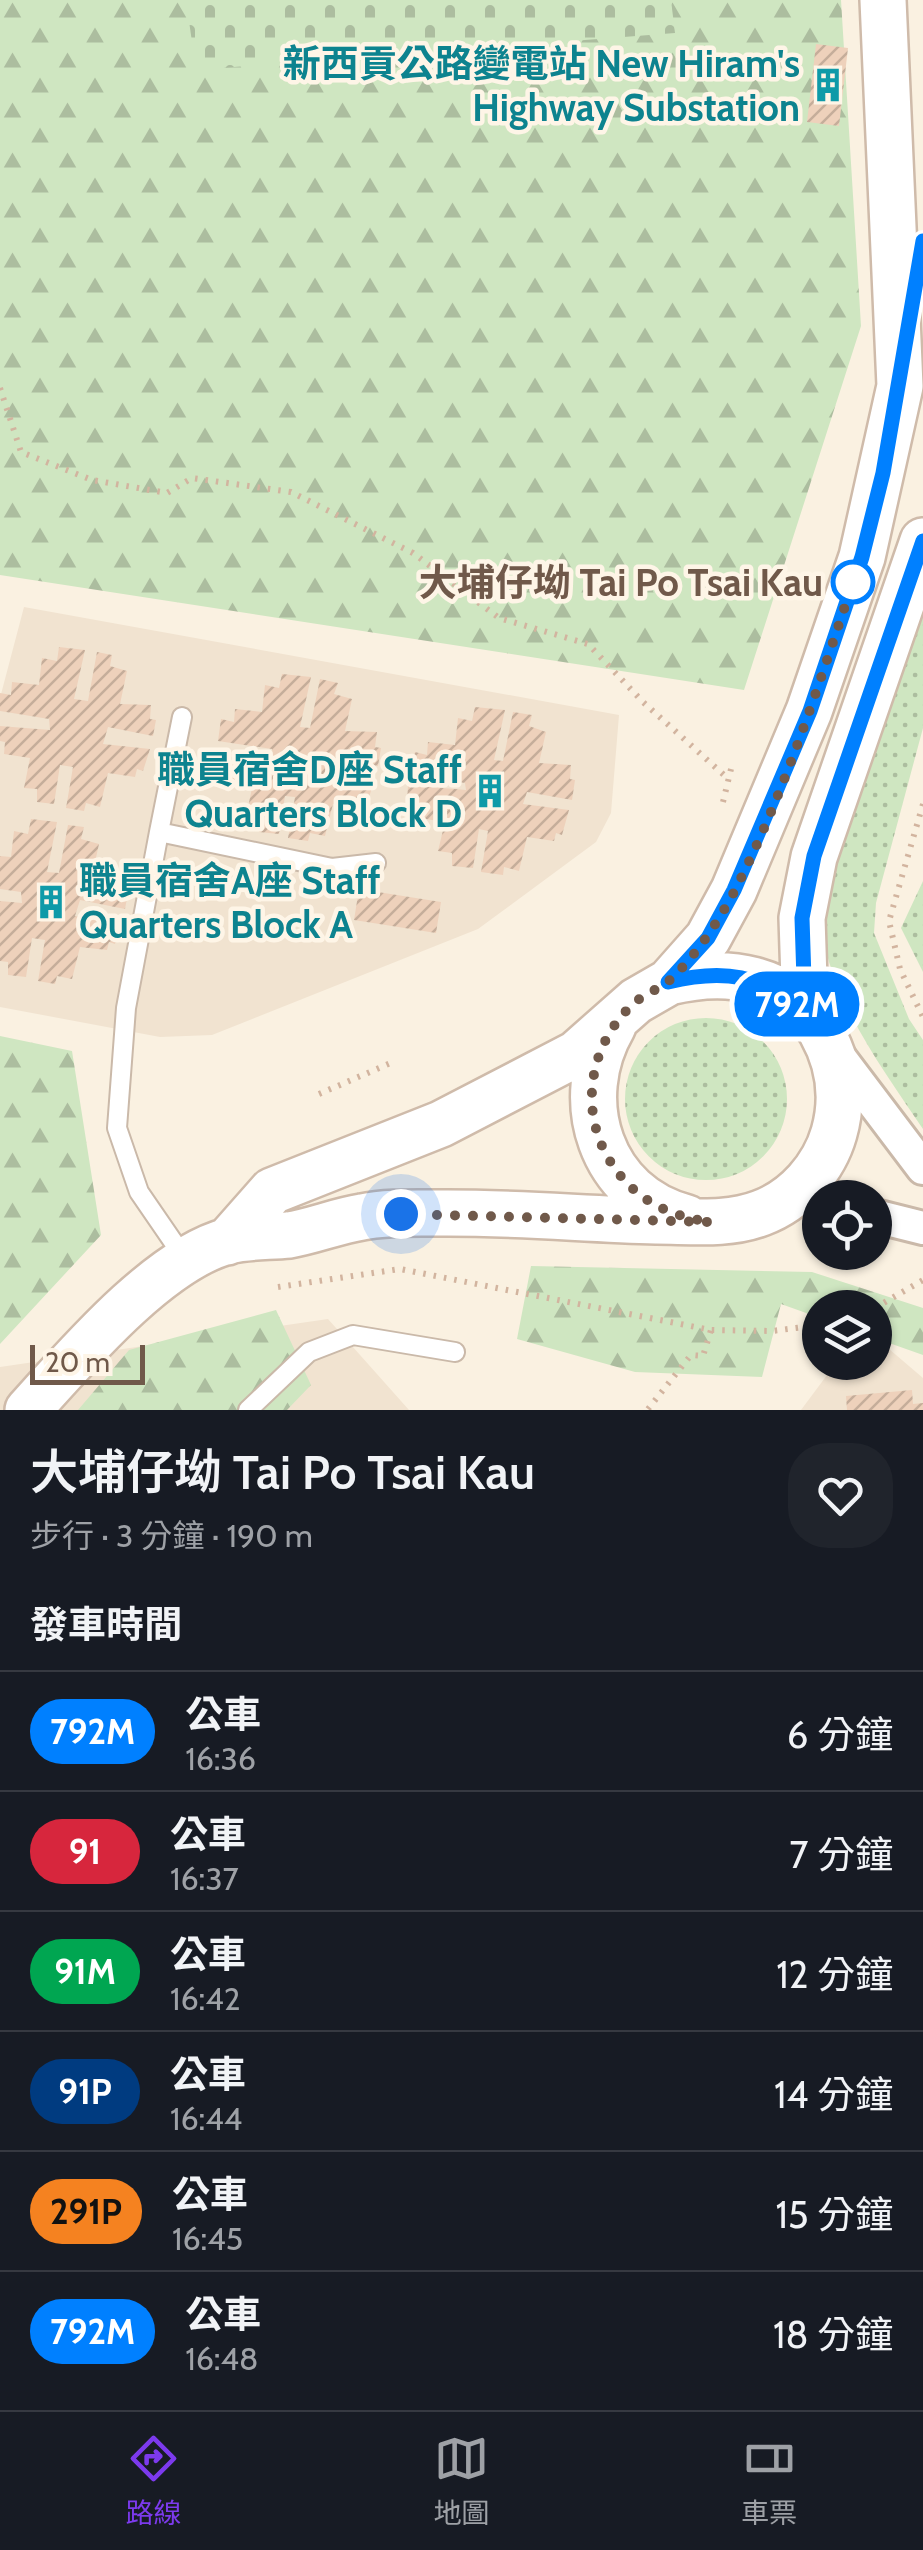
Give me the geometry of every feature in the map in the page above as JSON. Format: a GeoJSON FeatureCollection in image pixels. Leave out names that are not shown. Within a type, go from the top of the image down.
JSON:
{"type":"FeatureCollection","features":[{"type":"Feature","properties":{"kind":"main road"},"geometry":{"type":"LineString","coordinates":[[668,982],[708,938],[734,890],[810,711],[875,506],[900,386],[902,353],[883,0]]}},
{"type":"Feature","properties":{"kind":"main road"},"geometry":{"type":"LineString","coordinates":[[902,353],[923,241]]}},
{"type":"Feature","properties":{"kind":"main road"},"geometry":{"type":"LineString","coordinates":[[28,1410],[91,1340],[187,1262],[228,1242],[292,1234],[364,1216],[437,1213],[711,1222],[801,1204],[809,1180],[829,1149],[839,1114],[839,1076],[816,1026],[802,918],[814,856],[923,540]]}},
{"type":"Feature","properties":{"kind":"main road"},"geometry":{"type":"LineString","coordinates":[[228,1242],[272,1191],[442,1124],[576,1054],[636,1001],[668,982],[704,973],[752,978],[776,988],[816,1026]]}},
{"type":"Feature","properties":{"kind":"main road"},"geometry":{"type":"LineString","coordinates":[[614,1024],[599,1054],[591,1092],[603,1149],[614,1168],[645,1200],[684,1218],[711,1222]]}},
{"type":"Feature","properties":{"kind":"street"},"geometry":{"type":"LineString","coordinates":[[816,1026],[923,1168]]}},
{"type":"Feature","properties":{"kind":"street"},"geometry":{"type":"LineString","coordinates":[[892,1220],[923,1228]]}},
{"type":"Feature","properties":{"kind":"lane"},"geometry":{"type":"LineString","coordinates":[[182,717],[126,1008],[117,1128],[139,1192],[187,1262]]}},
{"type":"Feature","properties":{"kind":"lane"},"geometry":{"type":"LineString","coordinates":[[159,832],[332,868],[376,863]]}},
{"type":"Feature","properties":{"kind":"lane"},"geometry":{"type":"LineString","coordinates":[[248,1410],[309,1352],[353,1335],[456,1352]]}},
{"type":"Feature","properties":{"kind":"path"},"geometry":{"type":"LineString","coordinates":[[0,388],[21,452],[92,480],[168,492],[192,478],[291,492],[413,553],[499,618],[588,644],[643,702],[728,772],[722,806]]}},
{"type":"Feature","properties":{"kind":"path"},"geometry":{"type":"LineString","coordinates":[[923,804],[889,921],[900,968],[923,1017]]}},
{"type":"Feature","properties":{"kind":"path"},"geometry":{"type":"LineString","coordinates":[[880,917],[889,921]]}},
{"type":"Feature","properties":{"kind":"path"},"geometry":{"type":"LineString","coordinates":[[319,1094],[394,1062]]}},
{"type":"Feature","properties":{"kind":"path"},"geometry":{"type":"LineString","coordinates":[[278,1287],[400,1270],[712,1330],[802,1327]]}},
{"type":"Feature","properties":{"kind":"path"},"geometry":{"type":"LineString","coordinates":[[892,1298],[923,1280]]}},
{"type":"Feature","properties":{"kind":"path"},"geometry":{"type":"LineString","coordinates":[[648,1410],[691,1355],[702,1356],[712,1330]]}},
{"type":"Feature","properties":{"kind":"shaded area"},"geometry":{"type":"Polygon","coordinates":[[[24,607],[619,715],[611,813],[596,842],[478,929],[212,1035],[160,1037],[0,1007],[0,698],[24,607]]]}},
{"type":"Feature","properties":{"kind":"shaded area"},"geometry":{"type":"Polygon","coordinates":[[[328,1319],[409,1410],[0,1410],[0,1367],[328,1319]]]}},
{"type":"Feature","properties":{"kind":"shaded area"},"geometry":{"type":"Polygon","coordinates":[[[892,1352],[923,1378],[923,1410],[801,1410],[823,1380],[892,1380],[892,1352]]]}},
{"type":"Feature","properties":{"kind":"green space"},"geometry":{"type":"Polygon","coordinates":[[[0,0],[841,0],[861,326],[744,690],[0,575],[0,0]]]}},
{"type":"Feature","properties":{"kind":"green space"},"geometry":{"type":"Polygon","coordinates":[[[186,0],[671,0],[675,33],[196,70],[186,0]]]}},
{"type":"Feature","properties":{"kind":"green space"},"geometry":{"type":"Polygon","coordinates":[[[923,616],[923,728],[876,903],[874,933],[909,1019],[923,1040],[923,1129],[847,1007],[829,962],[825,928],[830,886],[856,789],[923,616]]]}},
{"type":"Feature","properties":{"kind":"green space"},"geometry":{"type":"Polygon","coordinates":[[[923,881],[923,972],[901,928],[923,881]]]}},
{"type":"Feature","properties":{"kind":"green space"},"geometry":{"type":"Polygon","coordinates":[[[706,1018],[737,1025],[763,1042],[780,1068],[787,1099],[780,1130],[763,1156],[737,1173],[706,1180],[675,1173],[649,1156],[632,1130],[625,1099],[632,1068],[649,1042],[675,1025],[706,1018]]]}},
{"type":"Feature","properties":{"kind":"green space"},"geometry":{"type":"Polygon","coordinates":[[[0,1036],[72,1051],[101,1235],[0,1344],[0,1036]]]}},
{"type":"Feature","properties":{"kind":"green space"},"geometry":{"type":"Polygon","coordinates":[[[531,1266],[812,1272],[868,1290],[802,1290],[802,1312],[781,1304],[762,1377],[635,1372],[517,1339],[531,1266]]]}},
{"type":"Feature","properties":{"kind":"green space"},"geometry":{"type":"Polygon","coordinates":[[[892,1298],[923,1308],[923,1355],[892,1344],[892,1298]]]}},
{"type":"Feature","properties":{"kind":"green space"},"geometry":{"type":"Polygon","coordinates":[[[276,1310],[311,1385],[287,1410],[78,1410],[129,1350],[276,1310]]]}},
{"type":"Feature","properties":{"kind":"building","name":"新西貢公路變電站 New Hiram's Highway Substation"},"geometry":{"type":"Polygon","coordinates":[[[816,44],[848,48],[839,126],[807,122],[816,44]]]}},
{"type":"Feature","properties":{"kind":"building"},"geometry":{"type":"Polygon","coordinates":[[[59,647],[85,650],[74,699],[88,701],[97,652],[112,655],[110,666],[127,671],[120,704],[151,705],[150,719],[156,720],[153,736],[108,727],[103,744],[150,749],[143,771],[137,769],[135,777],[108,773],[100,807],[86,803],[84,811],[66,808],[73,767],[60,765],[54,804],[37,802],[37,789],[24,788],[30,758],[4,754],[5,742],[0,741],[0,726],[50,730],[49,719],[0,711],[0,693],[11,695],[12,682],[39,685],[42,658],[57,661],[59,647]]]}},
{"type":"Feature","properties":{"kind":"building"},"geometry":{"type":"Polygon","coordinates":[[[282,674],[311,677],[300,727],[310,728],[320,679],[338,683],[334,694],[352,699],[345,731],[377,732],[375,747],[381,748],[378,766],[333,758],[329,771],[375,777],[368,801],[362,799],[360,807],[333,804],[325,836],[310,833],[308,841],[288,838],[295,797],[285,796],[279,834],[259,832],[259,819],[246,817],[252,788],[226,784],[228,772],[215,770],[215,753],[273,757],[272,749],[218,741],[221,719],[234,722],[235,709],[262,712],[265,685],[279,688],[282,674]]]}},
{"type":"Feature","properties":{"kind":"building","name":"職員宿舍D座 Staff Quarters Block D"},"geometry":{"type":"Polygon","coordinates":[[[475,707],[505,710],[494,760],[503,761],[513,712],[532,715],[529,726],[546,732],[539,763],[571,765],[570,779],[575,780],[572,800],[527,792],[523,804],[569,810],[562,835],[556,833],[554,841],[527,837],[519,871],[504,867],[503,875],[481,872],[488,831],[479,829],[473,868],[452,866],[452,853],[438,851],[445,822],[419,818],[421,805],[407,804],[408,785],[466,790],[465,783],[410,775],[415,752],[427,755],[428,742],[455,745],[458,718],[472,721],[475,707]]]}},
{"type":"Feature","properties":{"kind":"building","name":"職員宿舍A座 Staff Quarters Block A"},"geometry":{"type":"Polygon","coordinates":[[[31,819],[57,822],[47,872],[59,873],[68,825],[84,827],[81,839],[99,844],[92,876],[123,878],[122,892],[128,893],[125,909],[80,900],[75,916],[121,922],[115,944],[109,942],[107,950],[80,947],[72,979],[57,976],[55,984],[38,981],[45,940],[32,938],[26,977],[8,975],[8,962],[0,961],[0,901],[22,903],[21,892],[0,889],[0,856],[11,857],[14,831],[28,834],[31,819]]]}},
{"type":"Feature","properties":{"kind":"building"},"geometry":{"type":"Polygon","coordinates":[[[359,889],[441,902],[436,933],[354,920],[359,889]]]}},
{"type":"Feature","properties":{"kind":"building"},"geometry":{"type":"Polygon","coordinates":[[[912,1390],[913,1404],[923,1403],[923,1410],[847,1410],[846,1396],[912,1390]]]}},
{"type":"Feature","properties":{"kind":"bus line","name":"792M"},"geometry":{"type":"LineString","coordinates":[[923,241],[883,473],[862,557],[810,711],[734,890],[708,938],[668,982],[726,972],[776,988],[805,1011],[802,918],[814,856],[923,541]]}},
{"type":"Feature","properties":{"kind":"place","name":"新西貢公路變電站 New Hiram's Highway Substation"},"geometry":{"type":"Point","coordinates":[828,85]}},
{"type":"Feature","properties":{"kind":"place","name":"大埔仔坳 Tai Po Tsai Kau"},"geometry":{"type":"Point","coordinates":[853,582]}},
{"type":"Feature","properties":{"kind":"place","name":"職員宿舍D座 Staff Quarters Block D"},"geometry":{"type":"Point","coordinates":[490,791]}},
{"type":"Feature","properties":{"kind":"place","name":"職員宿舍A座 Staff Quarters Block A"},"geometry":{"type":"Point","coordinates":[51,902]}},
{"type":"Feature","properties":{"kind":"route"},"geometry":{"type":"LineString","coordinates":[[401,1214],[711,1222],[664,1211],[645,1200],[614,1168],[594,1121],[591,1092],[596,1064],[614,1024],[636,1001],[668,982],[708,938],[734,890],[810,711],[853,582]]}}]}
